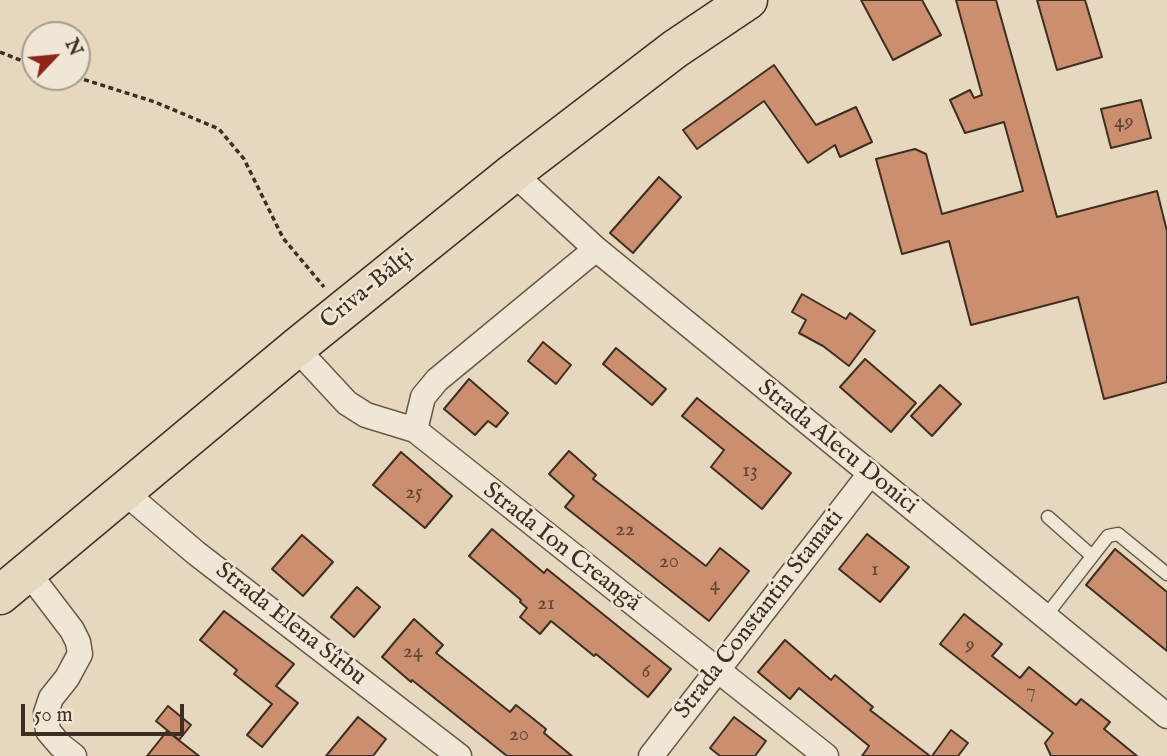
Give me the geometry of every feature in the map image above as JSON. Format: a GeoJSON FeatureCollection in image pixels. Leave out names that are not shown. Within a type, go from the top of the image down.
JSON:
{"type":"FeatureCollection","features":[{"type":"Feature","properties":{"kind":"highway","name":"Criva-Bălți"},"geometry":{"type":"LineString","coordinates":[[14,583],[296,348],[513,173],[665,56],[748,0]]}},
{"type":"Feature","properties":{"kind":"street","name":"Strada Alecu Donici"},"geometry":{"type":"LineString","coordinates":[[513,173],[596,249],[869,475],[1167,716]]}},
{"type":"Feature","properties":{"kind":"street"},"geometry":{"type":"LineString","coordinates":[[415,430],[424,397],[437,380],[596,249]]}},
{"type":"Feature","properties":{"kind":"street","name":"Strada Ion Creangă"},"geometry":{"type":"LineString","coordinates":[[296,348],[347,403],[366,415],[415,430],[826,756]]}},
{"type":"Feature","properties":{"kind":"street","name":"Strada Constantin Stamati"},"geometry":{"type":"LineString","coordinates":[[651,756],[869,475]]}},
{"type":"Feature","properties":{"kind":"street","name":"Strada Elena Sîrbu"},"geometry":{"type":"LineString","coordinates":[[123,491],[207,561],[459,756]]}},
{"type":"Feature","properties":{"kind":"street"},"geometry":{"type":"LineString","coordinates":[[14,583],[72,630],[78,642],[80,654],[67,678],[51,698],[46,713],[48,731],[74,756]]}},
{"type":"Feature","properties":{"kind":"lane"},"geometry":{"type":"LineString","coordinates":[[1048,517],[1092,556]]}},
{"type":"Feature","properties":{"kind":"lane"},"geometry":{"type":"LineString","coordinates":[[1045,617],[1108,536],[1118,534],[1167,573]]}},
{"type":"Feature","properties":{"kind":"path"},"geometry":{"type":"LineString","coordinates":[[0,52],[21,60]]}},
{"type":"Feature","properties":{"kind":"path"},"geometry":{"type":"LineString","coordinates":[[91,82],[155,102],[219,129],[244,159],[283,238],[344,309]]}},
{"type":"Feature","properties":{"kind":"building"},"geometry":{"type":"Polygon","coordinates":[[[861,0],[922,0],[941,35],[893,60],[861,0]]]}},
{"type":"Feature","properties":{"kind":"building"},"geometry":{"type":"Polygon","coordinates":[[[956,0],[996,0],[1057,217],[1157,191],[1167,231],[1167,382],[1104,399],[1078,297],[971,325],[949,241],[902,254],[876,159],[915,149],[926,154],[942,214],[1023,191],[1004,122],[965,133],[950,100],[970,90],[974,98],[982,95],[956,0]]]}},
{"type":"Feature","properties":{"kind":"building"},"geometry":{"type":"Polygon","coordinates":[[[1037,0],[1085,0],[1102,57],[1057,70],[1037,0]]]}},
{"type":"Feature","properties":{"kind":"building"},"geometry":{"type":"Polygon","coordinates":[[[774,65],[816,125],[856,107],[872,142],[840,157],[835,145],[808,163],[764,101],[697,149],[683,130],[774,65]]]}},
{"type":"Feature","properties":{"kind":"building"},"geometry":{"type":"Polygon","coordinates":[[[1141,100],[1151,138],[1111,148],[1101,109],[1141,100]]]}},
{"type":"Feature","properties":{"kind":"building"},"geometry":{"type":"Polygon","coordinates":[[[659,177],[681,197],[633,253],[610,233],[659,177]]]}},
{"type":"Feature","properties":{"kind":"building"},"geometry":{"type":"Polygon","coordinates":[[[802,294],[846,319],[850,313],[875,331],[849,366],[823,346],[799,333],[806,320],[792,312],[802,294]]]}},
{"type":"Feature","properties":{"kind":"building"},"geometry":{"type":"Polygon","coordinates":[[[543,342],[571,365],[556,384],[528,361],[543,342]]]}},
{"type":"Feature","properties":{"kind":"building"},"geometry":{"type":"Polygon","coordinates":[[[616,348],[666,389],[652,405],[603,364],[616,348]]]}},
{"type":"Feature","properties":{"kind":"building"},"geometry":{"type":"Polygon","coordinates":[[[865,359],[916,403],[891,432],[840,387],[865,359]]]}},
{"type":"Feature","properties":{"kind":"building"},"geometry":{"type":"Polygon","coordinates":[[[469,379],[508,413],[496,427],[488,421],[475,435],[444,409],[469,379]]]}},
{"type":"Feature","properties":{"kind":"building"},"geometry":{"type":"Polygon","coordinates":[[[940,385],[961,404],[932,436],[911,416],[940,385]]]}},
{"type":"Feature","properties":{"kind":"building"},"geometry":{"type":"Polygon","coordinates":[[[697,398],[791,473],[762,509],[711,467],[724,450],[682,416],[697,398]]]}},
{"type":"Feature","properties":{"kind":"building"},"geometry":{"type":"Polygon","coordinates":[[[569,451],[596,475],[593,479],[706,566],[720,548],[749,571],[709,621],[565,507],[574,496],[549,474],[569,451]]]}},
{"type":"Feature","properties":{"kind":"building"},"geometry":{"type":"Polygon","coordinates":[[[401,452],[452,496],[425,528],[373,485],[401,452]]]}},
{"type":"Feature","properties":{"kind":"building"},"geometry":{"type":"Polygon","coordinates":[[[492,529],[544,573],[547,569],[671,669],[648,697],[551,621],[540,634],[520,617],[527,608],[521,600],[469,556],[492,529]]]}},
{"type":"Feature","properties":{"kind":"building"},"geometry":{"type":"Polygon","coordinates":[[[867,534],[909,567],[880,602],[839,569],[867,534]]]}},
{"type":"Feature","properties":{"kind":"building"},"geometry":{"type":"Polygon","coordinates":[[[302,535],[333,562],[303,596],[272,569],[302,535]]]}},
{"type":"Feature","properties":{"kind":"building"},"geometry":{"type":"Polygon","coordinates":[[[1115,549],[1167,592],[1167,651],[1086,585],[1115,549]]]}},
{"type":"Feature","properties":{"kind":"building"},"geometry":{"type":"Polygon","coordinates":[[[357,587],[380,607],[354,637],[331,617],[357,587]]]}},
{"type":"Feature","properties":{"kind":"building"},"geometry":{"type":"Polygon","coordinates":[[[224,611],[294,664],[276,686],[298,703],[262,747],[247,735],[272,704],[234,674],[237,670],[200,640],[224,611]]]}},
{"type":"Feature","properties":{"kind":"building"},"geometry":{"type":"Polygon","coordinates":[[[964,614],[1002,644],[992,656],[1020,678],[1029,667],[1076,705],[1081,699],[1110,722],[1104,729],[1137,756],[1051,756],[1045,743],[1053,733],[940,644],[964,614]]]}},
{"type":"Feature","properties":{"kind":"building"},"geometry":{"type":"Polygon","coordinates":[[[414,619],[443,645],[436,653],[510,712],[516,705],[546,729],[544,733],[572,756],[507,756],[382,657],[414,619]]]}},
{"type":"Feature","properties":{"kind":"building"},"geometry":{"type":"Polygon","coordinates":[[[785,640],[831,680],[835,675],[873,707],[870,710],[930,756],[862,756],[869,746],[799,688],[790,699],[758,672],[785,640]]]}},
{"type":"Feature","properties":{"kind":"building"},"geometry":{"type":"Polygon","coordinates":[[[168,706],[191,725],[179,740],[156,721],[168,706]]]}},
{"type":"Feature","properties":{"kind":"building"},"geometry":{"type":"Polygon","coordinates":[[[358,717],[386,739],[373,756],[326,756],[358,717]]]}},
{"type":"Feature","properties":{"kind":"building"},"geometry":{"type":"Polygon","coordinates":[[[734,717],[766,741],[755,756],[720,756],[710,748],[734,717]]]}},
{"type":"Feature","properties":{"kind":"building"},"geometry":{"type":"Polygon","coordinates":[[[951,730],[968,743],[958,756],[932,756],[951,730]]]}},
{"type":"Feature","properties":{"kind":"building"},"geometry":{"type":"Polygon","coordinates":[[[167,731],[199,756],[147,756],[167,731]]]}}]}
